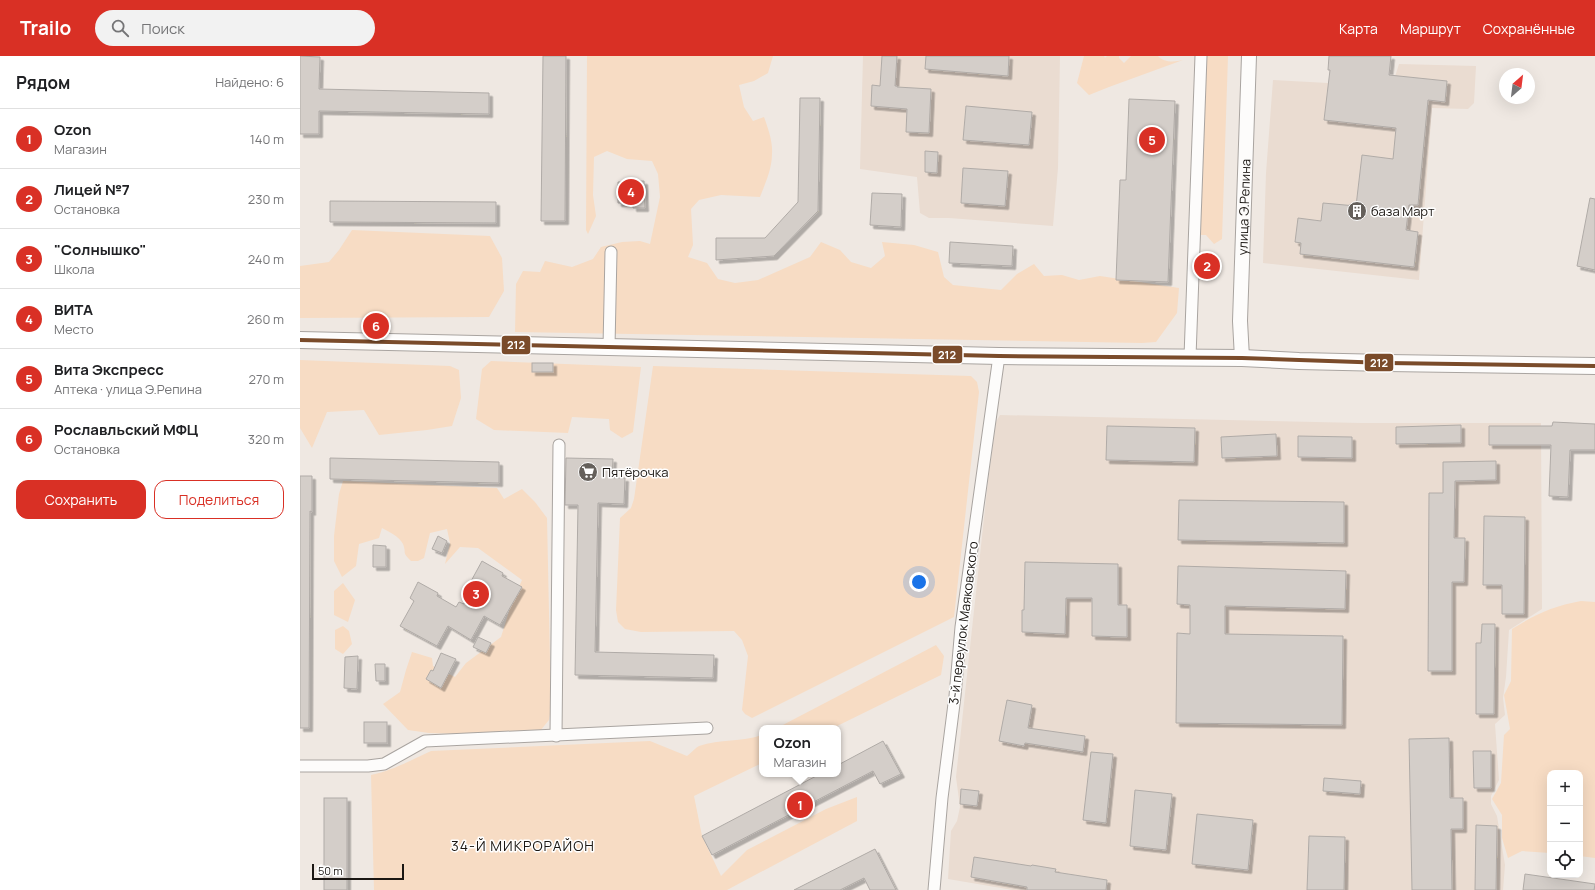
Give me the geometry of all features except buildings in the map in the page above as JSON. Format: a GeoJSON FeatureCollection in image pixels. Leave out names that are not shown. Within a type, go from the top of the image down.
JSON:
{"type":"FeatureCollection","features":[{"type":"Feature","properties":{"kind":"main road"},"geometry":{"type":"LineString","coordinates":[[300,340],[999,356],[1190,357],[1387,363],[1595,366]]}},
{"type":"Feature","properties":{"kind":"street"},"geometry":{"type":"LineString","coordinates":[[1190,357],[1201,56]]}},
{"type":"Feature","properties":{"kind":"street","name":"улица Э.Репина"},"geometry":{"type":"LineString","coordinates":[[1242,358],[1240,321],[1249,56]]}},
{"type":"Feature","properties":{"kind":"street"},"geometry":{"type":"LineString","coordinates":[[609,347],[611,252]]}},
{"type":"Feature","properties":{"kind":"street","name":"3-й переулок Маяковского"},"geometry":{"type":"LineString","coordinates":[[934,890],[942,798],[955,696],[961,627],[999,356]]}},
{"type":"Feature","properties":{"kind":"street"},"geometry":{"type":"LineString","coordinates":[[556,736],[559,445]]}},
{"type":"Feature","properties":{"kind":"street"},"geometry":{"type":"LineString","coordinates":[[300,766],[368,766],[384,764],[425,741],[707,728]]}},
{"type":"Feature","properties":{"kind":"shaded area"},"geometry":{"type":"Polygon","coordinates":[[[587,56],[773,56],[768,73],[754,81],[739,85],[744,107],[753,121],[764,117],[771,140],[772,160],[760,197],[721,195],[699,200],[691,209],[693,245],[688,257],[707,263],[718,279],[735,283],[758,280],[810,257],[821,242],[840,250],[851,262],[871,268],[885,256],[882,242],[914,245],[938,252],[944,277],[953,285],[1001,290],[1017,274],[1034,264],[1044,276],[1062,275],[1079,280],[1100,276],[1179,288],[1177,313],[1156,342],[1142,343],[515,332],[516,284],[523,271],[540,272],[545,261],[572,267],[593,259],[601,247],[622,242],[640,241],[650,244],[660,197],[658,174],[652,161],[627,159],[607,151],[594,157],[593,195],[596,216],[588,234],[586,230],[587,56]]]}},
{"type":"Feature","properties":{"kind":"shaded area"},"geometry":{"type":"Polygon","coordinates":[[[863,56],[1060,56],[1058,168],[1053,226],[949,218],[929,218],[920,213],[917,177],[860,169],[863,56]]]}},
{"type":"Feature","properties":{"kind":"shaded area"},"geometry":{"type":"Polygon","coordinates":[[[1084,56],[1104,56],[1105,58],[1107,56],[1119,56],[1124,63],[1131,56],[1158,56],[1163,60],[1183,60],[1089,95],[1077,83],[1084,56]]]}},
{"type":"Feature","properties":{"kind":"shaded area"},"geometry":{"type":"Polygon","coordinates":[[[1195,56],[1228,56],[1222,239],[1214,244],[1206,235],[1191,235],[1195,56]]]}},
{"type":"Feature","properties":{"kind":"shaded area"},"geometry":{"type":"Polygon","coordinates":[[[1399,64],[1476,66],[1474,103],[1468,109],[1432,108],[1419,280],[1263,263],[1266,173],[1273,80],[1328,83],[1393,83],[1399,64]]]}},
{"type":"Feature","properties":{"kind":"shaded area"},"geometry":{"type":"Polygon","coordinates":[[[352,230],[490,236],[502,258],[504,291],[489,317],[300,318],[300,266],[329,262],[352,230]]]}},
{"type":"Feature","properties":{"kind":"shaded area"},"geometry":{"type":"Polygon","coordinates":[[[300,360],[450,366],[459,370],[461,398],[452,426],[379,435],[364,410],[327,412],[312,448],[300,428],[300,360]]]}},
{"type":"Feature","properties":{"kind":"shaded area"},"geometry":{"type":"Polygon","coordinates":[[[491,361],[641,367],[633,432],[622,438],[610,430],[609,419],[572,417],[568,433],[494,430],[476,419],[482,369],[491,361]]]}},
{"type":"Feature","properties":{"kind":"shaded area"},"geometry":{"type":"Polygon","coordinates":[[[653,366],[971,376],[977,382],[979,392],[954,617],[752,718],[745,714],[742,710],[748,656],[742,640],[734,631],[641,632],[625,629],[618,622],[616,610],[620,518],[631,508],[634,499],[653,366]]]}},
{"type":"Feature","properties":{"kind":"shaded area"},"geometry":{"type":"Polygon","coordinates":[[[1000,415],[1361,423],[1541,423],[1542,609],[1509,630],[1503,698],[1505,715],[1495,724],[1499,780],[1491,796],[1491,804],[1497,816],[1505,865],[1503,890],[1013,890],[948,879],[951,831],[957,821],[960,807],[956,777],[988,481],[996,422],[1000,415]]]}},
{"type":"Feature","properties":{"kind":"shaded area"},"geometry":{"type":"Polygon","coordinates":[[[343,481],[497,488],[504,499],[522,489],[535,502],[547,518],[551,708],[549,720],[540,731],[458,734],[429,733],[408,730],[383,704],[400,692],[412,652],[432,658],[433,666],[455,677],[466,663],[501,637],[512,602],[522,580],[478,548],[460,547],[445,564],[450,543],[447,529],[430,533],[424,558],[418,561],[411,561],[405,554],[401,541],[394,534],[382,528],[379,538],[359,544],[356,566],[342,577],[334,561],[334,536],[339,494],[343,481]]]}},
{"type":"Feature","properties":{"kind":"shaded area"},"geometry":{"type":"Polygon","coordinates":[[[343,583],[355,600],[348,622],[334,615],[334,591],[343,583]]]}},
{"type":"Feature","properties":{"kind":"shaded area"},"geometry":{"type":"Polygon","coordinates":[[[1581,601],[1595,602],[1595,858],[1583,856],[1583,770],[1547,770],[1547,853],[1522,851],[1508,858],[1502,838],[1502,815],[1492,799],[1501,783],[1504,735],[1510,729],[1504,695],[1511,681],[1512,629],[1545,611],[1562,605],[1581,601]]]}},
{"type":"Feature","properties":{"kind":"shaded area"},"geometry":{"type":"Polygon","coordinates":[[[343,626],[349,631],[352,644],[343,654],[335,649],[335,630],[343,626]]]}},
{"type":"Feature","properties":{"kind":"shaded area"},"geometry":{"type":"Polygon","coordinates":[[[936,645],[944,656],[941,675],[839,725],[783,725],[936,645]]]}},
{"type":"Feature","properties":{"kind":"shaded area"},"geometry":{"type":"Polygon","coordinates":[[[759,736],[759,764],[694,796],[702,836],[721,876],[747,850],[826,809],[857,797],[857,821],[727,890],[374,890],[371,775],[394,768],[431,751],[650,741],[687,756],[699,746],[715,742],[759,736]]]}},
{"type":"Feature","properties":{"kind":"transit line","name":"212"},"geometry":{"type":"LineString","coordinates":[[300,340],[999,356],[1242,358],[1387,363],[1595,366]]}},
{"type":"Feature","properties":{"kind":"place","name":"Вита Экспресс"},"geometry":{"type":"Point","coordinates":[1152,140]}},
{"type":"Feature","properties":{"kind":"place","name":"ВИТА"},"geometry":{"type":"Point","coordinates":[631,192]}},
{"type":"Feature","properties":{"kind":"place","name":"база Март"},"geometry":{"type":"Point","coordinates":[1357,211]}},
{"type":"Feature","properties":{"kind":"place","name":"Лицей №7"},"geometry":{"type":"Point","coordinates":[1207,266]}},
{"type":"Feature","properties":{"kind":"place","name":"Рославльский МФЦ"},"geometry":{"type":"Point","coordinates":[376,326]}},
{"type":"Feature","properties":{"kind":"place","name":"Пятёрочка"},"geometry":{"type":"Point","coordinates":[588,472]}},
{"type":"Feature","properties":{"kind":"place","name":"\"Солнышко\""},"geometry":{"type":"Point","coordinates":[476,594]}},
{"type":"Feature","properties":{"kind":"place","name":"Ozon"},"geometry":{"type":"Point","coordinates":[800,805]}},
{"type":"Feature","properties":{"kind":"district","name":"34-Й МИКРОРАЙОН"},"geometry":{"type":"Point","coordinates":[523,846]}}]}
